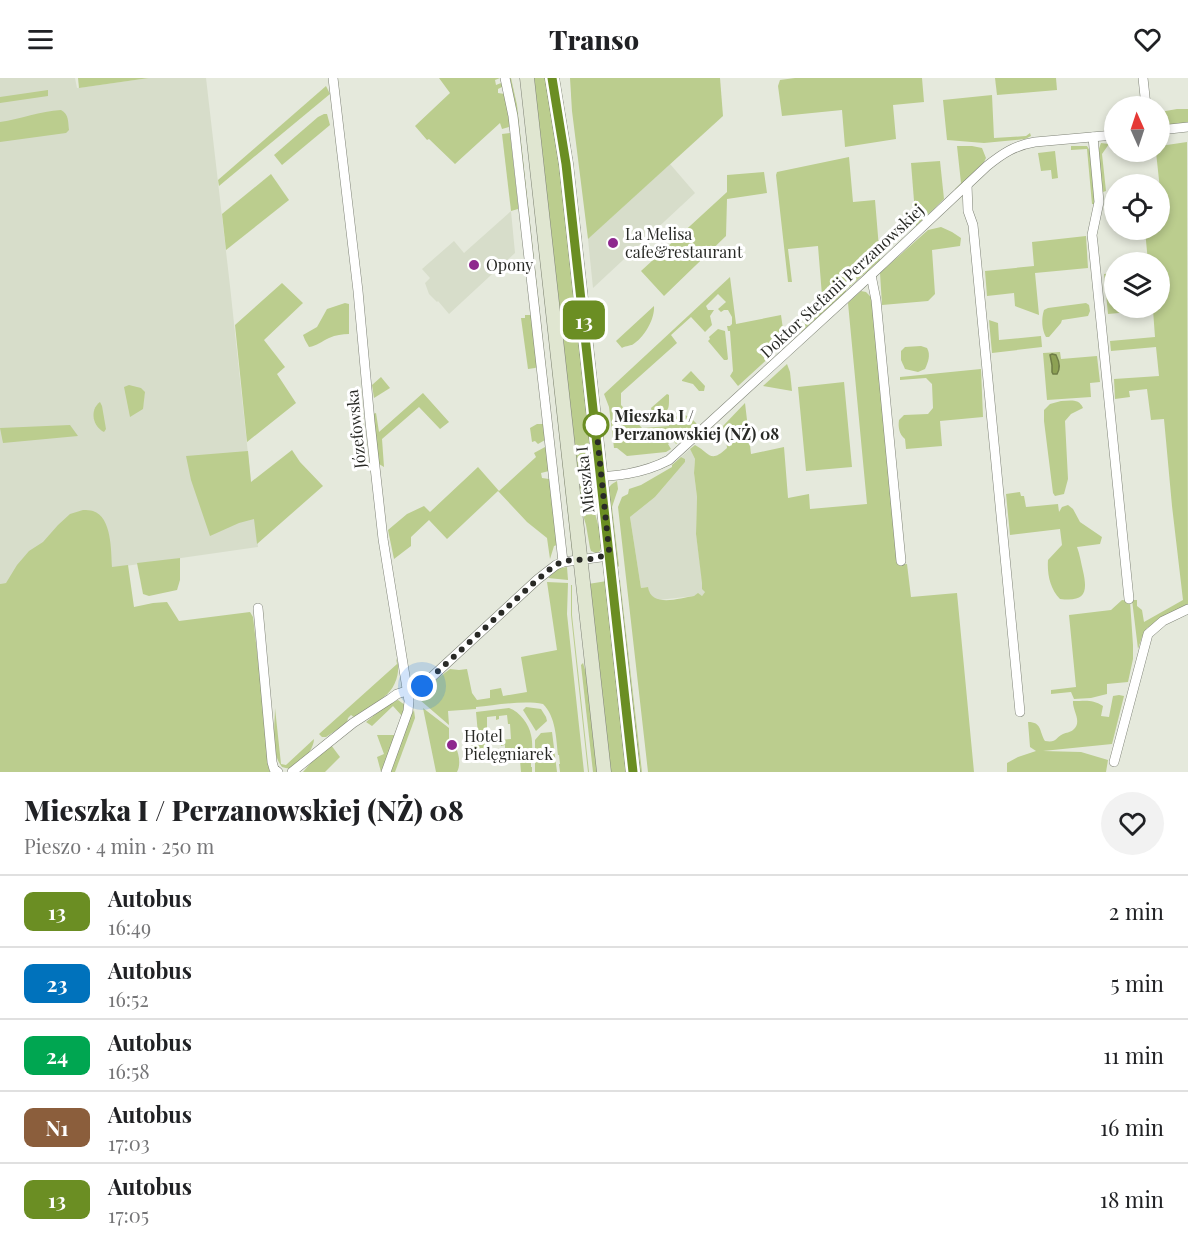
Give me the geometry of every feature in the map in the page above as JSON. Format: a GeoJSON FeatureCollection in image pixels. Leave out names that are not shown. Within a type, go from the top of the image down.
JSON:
{"type":"FeatureCollection","features":[{"type":"Feature","properties":{"kind":"street","name":"Józefowska"},"geometry":{"type":"LineString","coordinates":[[333,78],[358,291],[383,539],[408,691],[408,711],[386,772]]}},
{"type":"Feature","properties":{"kind":"street"},"geometry":{"type":"LineString","coordinates":[[505,78],[513,116],[563,562]]}},
{"type":"Feature","properties":{"kind":"street","name":"Mieszka I"},"geometry":{"type":"LineString","coordinates":[[527,78],[604,772]]}},
{"type":"Feature","properties":{"kind":"street","name":"Mieszka I"},"geometry":{"type":"LineString","coordinates":[[552,78],[566,164],[633,772]]}},
{"type":"Feature","properties":{"kind":"street"},"geometry":{"type":"LineString","coordinates":[[1143,78],[1145,96]]}},
{"type":"Feature","properties":{"kind":"street"},"geometry":{"type":"LineString","coordinates":[[1170,129],[1188,127]]}},
{"type":"Feature","properties":{"kind":"street","name":"Doktor Stefanii Perzanowskiej"},"geometry":{"type":"LineString","coordinates":[[572,485],[581,478],[649,470],[669,460],[987,166],[1014,147],[1035,142],[1104,136]]}},
{"type":"Feature","properties":{"kind":"street"},"geometry":{"type":"LineString","coordinates":[[1093,137],[1099,197],[1092,235],[1129,599]]}},
{"type":"Feature","properties":{"kind":"street"},"geometry":{"type":"LineString","coordinates":[[967,185],[968,211],[973,225],[1020,712]]}},
{"type":"Feature","properties":{"kind":"street"},"geometry":{"type":"LineString","coordinates":[[871,275],[876,300],[901,561]]}},
{"type":"Feature","properties":{"kind":"street"},"geometry":{"type":"LineString","coordinates":[[292,772],[353,723],[397,694],[422,686],[556,565],[601,557],[609,550]]}},
{"type":"Feature","properties":{"kind":"street"},"geometry":{"type":"LineString","coordinates":[[258,608],[272,762],[274,769],[278,772]]}},
{"type":"Feature","properties":{"kind":"street"},"geometry":{"type":"LineString","coordinates":[[1114,762],[1148,634],[1163,621],[1188,609]]}},
{"type":"Feature","properties":{"kind":"shaded area"},"geometry":{"type":"Polygon","coordinates":[[[0,78],[75,78],[77,88],[149,78],[206,78],[258,547],[0,584],[0,78]]]}},
{"type":"Feature","properties":{"kind":"shaded area"},"geometry":{"type":"Polygon","coordinates":[[[78,78],[149,78],[79,88],[78,78]]]}},
{"type":"Feature","properties":{"kind":"shaded area"},"geometry":{"type":"Polygon","coordinates":[[[439,78],[500,78],[495,80],[496,85],[501,83],[503,85],[498,89],[498,93],[505,94],[510,126],[502,129],[500,123],[455,164],[429,139],[427,140],[415,126],[450,93],[439,78]]]}},
{"type":"Feature","properties":{"kind":"shaded area"},"geometry":{"type":"Polygon","coordinates":[[[509,78],[511,78],[517,105],[565,542],[509,78]]]}},
{"type":"Feature","properties":{"kind":"shaded area"},"geometry":{"type":"Polygon","coordinates":[[[520,78],[573,550],[572,551],[520,78]]]}},
{"type":"Feature","properties":{"kind":"shaded area"},"geometry":{"type":"Polygon","coordinates":[[[532,78],[547,78],[561,163],[593,471],[577,473],[532,78]]]}},
{"type":"Feature","properties":{"kind":"shaded area"},"geometry":{"type":"Polygon","coordinates":[[[570,78],[720,78],[723,116],[588,239],[572,111],[570,78]]]}},
{"type":"Feature","properties":{"kind":"shaded area"},"geometry":{"type":"Polygon","coordinates":[[[922,78],[924,102],[893,105],[896,139],[845,147],[842,110],[782,116],[778,86],[780,80],[922,78]]]}},
{"type":"Feature","properties":{"kind":"shaded area"},"geometry":{"type":"Polygon","coordinates":[[[995,78],[1056,78],[1057,90],[997,95],[995,78]]]}},
{"type":"Feature","properties":{"kind":"shaded area"},"geometry":{"type":"Polygon","coordinates":[[[326,86],[330,94],[219,186],[218,180],[326,86]]]}},
{"type":"Feature","properties":{"kind":"shaded area"},"geometry":{"type":"Polygon","coordinates":[[[48,90],[48,96],[0,103],[0,97],[48,90]]]}},
{"type":"Feature","properties":{"kind":"shaded area"},"geometry":{"type":"Polygon","coordinates":[[[992,95],[994,138],[1026,136],[1030,133],[1031,136],[1025,139],[984,143],[947,140],[943,100],[992,95]]]}},
{"type":"Feature","properties":{"kind":"shaded area"},"geometry":{"type":"Polygon","coordinates":[[[1188,109],[1188,123],[1170,125],[1170,110],[1188,109]]]}},
{"type":"Feature","properties":{"kind":"shaded area"},"geometry":{"type":"Polygon","coordinates":[[[61,110],[68,118],[69,130],[66,133],[0,142],[0,122],[61,110]]]}},
{"type":"Feature","properties":{"kind":"shaded area"},"geometry":{"type":"Polygon","coordinates":[[[324,114],[327,114],[330,125],[282,165],[274,155],[324,114]]]}},
{"type":"Feature","properties":{"kind":"shaded area"},"geometry":{"type":"Polygon","coordinates":[[[510,133],[518,204],[518,209],[511,211],[502,134],[510,133]]]}},
{"type":"Feature","properties":{"kind":"shaded area"},"geometry":{"type":"Polygon","coordinates":[[[1187,142],[1188,605],[1147,628],[1138,649],[1132,600],[1137,600],[1137,606],[1142,610],[1144,622],[1183,600],[1164,419],[1151,420],[1147,389],[1129,391],[1130,397],[1115,399],[1114,379],[1159,376],[1156,347],[1111,351],[1110,341],[1155,337],[1154,318],[1170,318],[1170,252],[1147,252],[1146,240],[1170,240],[1170,174],[1158,174],[1157,162],[1170,162],[1170,145],[1187,142]]]}},
{"type":"Feature","properties":{"kind":"shaded area"},"geometry":{"type":"Polygon","coordinates":[[[1101,143],[1104,143],[1103,192],[1098,151],[1101,143]]]}},
{"type":"Feature","properties":{"kind":"shaded area"},"geometry":{"type":"Polygon","coordinates":[[[957,146],[982,148],[986,158],[956,191],[955,189],[961,183],[957,146]]]}},
{"type":"Feature","properties":{"kind":"shaded area"},"geometry":{"type":"Polygon","coordinates":[[[1071,146],[1087,146],[1090,151],[1095,204],[1092,204],[1087,149],[1071,150],[1071,146]]]}},
{"type":"Feature","properties":{"kind":"shaded area"},"geometry":{"type":"Polygon","coordinates":[[[1055,151],[1058,178],[1052,179],[1051,170],[1041,171],[1038,153],[1055,151]]]}},
{"type":"Feature","properties":{"kind":"shaded area"},"geometry":{"type":"Polygon","coordinates":[[[849,157],[853,202],[875,200],[880,260],[801,332],[800,329],[823,308],[818,246],[788,249],[792,282],[788,282],[776,175],[777,172],[849,157]]]}},
{"type":"Feature","properties":{"kind":"shaded area"},"geometry":{"type":"Polygon","coordinates":[[[940,161],[944,199],[916,226],[911,163],[940,161]]]}},
{"type":"Feature","properties":{"kind":"shaded area"},"geometry":{"type":"Polygon","coordinates":[[[670,164],[695,193],[593,288],[588,239],[670,164]]]}},
{"type":"Feature","properties":{"kind":"shaded area"},"geometry":{"type":"Polygon","coordinates":[[[764,172],[767,193],[727,199],[726,236],[664,296],[641,271],[727,192],[727,175],[764,172]]]}},
{"type":"Feature","properties":{"kind":"shaded area"},"geometry":{"type":"Polygon","coordinates":[[[271,174],[289,200],[226,250],[222,214],[271,174]]]}},
{"type":"Feature","properties":{"kind":"shaded area"},"geometry":{"type":"Polygon","coordinates":[[[511,211],[515,253],[449,314],[429,294],[425,283],[430,278],[422,269],[454,241],[464,253],[511,211]]]}},
{"type":"Feature","properties":{"kind":"shaded area"},"geometry":{"type":"Polygon","coordinates":[[[941,227],[961,238],[960,246],[932,250],[935,294],[928,301],[882,305],[880,273],[928,230],[941,227]]]}},
{"type":"Feature","properties":{"kind":"shaded area"},"geometry":{"type":"Polygon","coordinates":[[[1086,236],[1088,268],[1035,273],[1039,315],[1015,306],[1014,293],[987,296],[985,271],[1034,266],[1032,242],[1086,236]]]}},
{"type":"Feature","properties":{"kind":"shaded area"},"geometry":{"type":"Polygon","coordinates":[[[730,277],[736,324],[781,315],[785,343],[738,386],[730,376],[733,371],[730,331],[727,326],[732,324],[732,317],[728,310],[721,312],[718,309],[726,302],[718,294],[706,306],[708,310],[714,310],[710,316],[712,325],[705,332],[691,317],[671,335],[677,343],[621,393],[621,405],[642,428],[669,426],[670,419],[682,414],[690,417],[697,424],[676,444],[673,440],[668,444],[671,449],[666,452],[627,456],[614,448],[609,407],[604,394],[730,277]]]}},
{"type":"Feature","properties":{"kind":"shaded area"},"geometry":{"type":"Polygon","coordinates":[[[282,283],[303,303],[264,340],[285,367],[277,374],[296,403],[247,442],[235,325],[282,283]]]}},
{"type":"Feature","properties":{"kind":"shaded area"},"geometry":{"type":"Polygon","coordinates":[[[861,291],[866,292],[872,298],[899,565],[907,564],[911,597],[957,593],[974,772],[648,772],[618,507],[622,497],[628,494],[629,489],[641,485],[672,467],[681,457],[685,459],[685,462],[655,497],[630,517],[641,588],[648,587],[654,598],[660,600],[674,600],[698,593],[702,596],[705,592],[702,589],[696,534],[695,459],[690,449],[695,445],[713,456],[727,448],[723,426],[745,403],[751,454],[784,447],[788,498],[809,494],[810,509],[867,504],[848,303],[861,291]]]}},
{"type":"Feature","properties":{"kind":"shaded area"},"geometry":{"type":"Polygon","coordinates":[[[345,303],[349,304],[349,334],[334,336],[309,347],[303,335],[317,327],[327,309],[345,303]]]}},
{"type":"Feature","properties":{"kind":"shaded area"},"geometry":{"type":"Polygon","coordinates":[[[1086,303],[1090,311],[1088,316],[1062,320],[1049,337],[1046,337],[1042,324],[1044,310],[1086,303]]]}},
{"type":"Feature","properties":{"kind":"shaded area"},"geometry":{"type":"Polygon","coordinates":[[[654,306],[653,317],[644,333],[632,345],[622,348],[616,341],[654,306]]]}},
{"type":"Feature","properties":{"kind":"shaded area"},"geometry":{"type":"Polygon","coordinates":[[[525,315],[531,315],[537,367],[528,369],[521,318],[525,318],[525,315]]]}},
{"type":"Feature","properties":{"kind":"shaded area"},"geometry":{"type":"Polygon","coordinates":[[[989,320],[998,323],[999,340],[1041,336],[1042,347],[992,353],[989,320]]]}},
{"type":"Feature","properties":{"kind":"shaded area"},"geometry":{"type":"Polygon","coordinates":[[[718,329],[725,331],[727,360],[724,360],[708,341],[718,329]]]}},
{"type":"Feature","properties":{"kind":"shaded area"},"geometry":{"type":"Polygon","coordinates":[[[905,347],[927,348],[929,353],[925,369],[918,372],[905,369],[901,360],[901,351],[905,347]]]}},
{"type":"Feature","properties":{"kind":"shaded area"},"geometry":{"type":"Polygon","coordinates":[[[1060,352],[1061,359],[1097,356],[1100,382],[1090,383],[1091,397],[1047,400],[1043,353],[1060,352]]]}},
{"type":"Feature","properties":{"kind":"shaded area"},"geometry":{"type":"Polygon","coordinates":[[[1050,355],[1056,355],[1059,362],[1057,374],[1052,372],[1050,355]]]}},
{"type":"Feature","properties":{"kind":"shaded area"},"geometry":{"type":"Polygon","coordinates":[[[787,364],[792,391],[763,386],[787,364]]]}},
{"type":"Feature","properties":{"kind":"shaded area"},"geometry":{"type":"Polygon","coordinates":[[[981,369],[983,417],[940,421],[942,446],[906,449],[905,439],[899,430],[899,420],[904,415],[928,414],[933,408],[932,384],[926,378],[900,380],[900,377],[981,369]]]}},
{"type":"Feature","properties":{"kind":"shaded area"},"geometry":{"type":"Polygon","coordinates":[[[691,371],[705,386],[704,391],[699,391],[693,384],[682,381],[691,371]]]}},
{"type":"Feature","properties":{"kind":"shaded area"},"geometry":{"type":"Polygon","coordinates":[[[381,377],[390,388],[374,398],[372,385],[381,377]]]}},
{"type":"Feature","properties":{"kind":"shaded area"},"geometry":{"type":"Polygon","coordinates":[[[844,382],[852,467],[806,471],[798,387],[844,382]]]}},
{"type":"Feature","properties":{"kind":"shaded area"},"geometry":{"type":"Polygon","coordinates":[[[129,385],[141,388],[145,392],[143,409],[130,417],[124,387],[129,385]]]}},
{"type":"Feature","properties":{"kind":"shaded area"},"geometry":{"type":"Polygon","coordinates":[[[423,393],[449,422],[440,429],[419,407],[382,439],[384,467],[379,464],[378,460],[373,414],[376,413],[379,432],[423,393]]]}},
{"type":"Feature","properties":{"kind":"shaded area"},"geometry":{"type":"Polygon","coordinates":[[[667,394],[669,405],[667,410],[652,412],[651,408],[667,394]]]}},
{"type":"Feature","properties":{"kind":"shaded area"},"geometry":{"type":"Polygon","coordinates":[[[1076,401],[1083,408],[1071,414],[1065,421],[1068,479],[1064,494],[1055,496],[1044,410],[1050,404],[1076,401]]]}},
{"type":"Feature","properties":{"kind":"shaded area"},"geometry":{"type":"Polygon","coordinates":[[[100,402],[106,429],[104,432],[97,426],[94,418],[94,409],[100,402]]]}},
{"type":"Feature","properties":{"kind":"shaded area"},"geometry":{"type":"Polygon","coordinates":[[[543,424],[545,440],[538,444],[535,441],[532,442],[530,428],[543,424]]]}},
{"type":"Feature","properties":{"kind":"shaded area"},"geometry":{"type":"Polygon","coordinates":[[[70,425],[78,436],[3,443],[0,428],[70,425]]]}},
{"type":"Feature","properties":{"kind":"shaded area"},"geometry":{"type":"Polygon","coordinates":[[[545,447],[549,471],[541,473],[542,478],[549,479],[557,545],[554,546],[550,559],[547,538],[527,522],[498,491],[447,539],[429,520],[411,537],[411,546],[394,559],[388,530],[407,514],[424,506],[430,512],[478,467],[499,491],[536,457],[534,453],[545,447]]]}},
{"type":"Feature","properties":{"kind":"shaded area"},"geometry":{"type":"Polygon","coordinates":[[[690,449],[695,459],[696,534],[705,592],[702,596],[698,594],[658,600],[649,595],[648,587],[641,588],[630,517],[655,497],[685,462],[685,459],[681,457],[690,449]]]}},
{"type":"Feature","properties":{"kind":"shaded area"},"geometry":{"type":"Polygon","coordinates":[[[292,450],[323,486],[257,544],[254,519],[210,536],[191,480],[186,456],[248,451],[251,482],[292,450]]]}},
{"type":"Feature","properties":{"kind":"shaded area"},"geometry":{"type":"Polygon","coordinates":[[[617,481],[618,489],[612,507],[619,566],[616,569],[608,488],[617,481]]]}},
{"type":"Feature","properties":{"kind":"shaded area"},"geometry":{"type":"Polygon","coordinates":[[[585,482],[589,484],[592,491],[601,538],[600,550],[596,553],[590,548],[581,508],[579,486],[585,482]]]}},
{"type":"Feature","properties":{"kind":"shaded area"},"geometry":{"type":"Polygon","coordinates":[[[1020,492],[1021,496],[1024,496],[1026,507],[1058,504],[1059,512],[1062,507],[1068,505],[1080,522],[1102,537],[1100,544],[1077,547],[1085,585],[1085,590],[1080,597],[1060,599],[1050,581],[1048,560],[1062,545],[1060,529],[1010,535],[1006,494],[1020,492]]]}},
{"type":"Feature","properties":{"kind":"shaded area"},"geometry":{"type":"Polygon","coordinates":[[[83,510],[93,511],[104,520],[111,544],[112,567],[128,565],[134,607],[167,602],[179,621],[250,612],[253,617],[271,772],[0,772],[0,584],[6,583],[29,551],[43,542],[70,514],[83,510]]]}},
{"type":"Feature","properties":{"kind":"shaded area"},"geometry":{"type":"Polygon","coordinates":[[[180,558],[180,580],[177,590],[149,596],[143,594],[137,563],[180,558]]]}},
{"type":"Feature","properties":{"kind":"shaded area"},"geometry":{"type":"Polygon","coordinates":[[[567,567],[568,580],[548,578],[559,568],[567,567]]]}},
{"type":"Feature","properties":{"kind":"shaded area"},"geometry":{"type":"Polygon","coordinates":[[[618,580],[620,580],[642,772],[639,772],[618,580]]]}},
{"type":"Feature","properties":{"kind":"shaded area"},"geometry":{"type":"Polygon","coordinates":[[[607,581],[628,772],[609,772],[588,584],[607,581]]]}},
{"type":"Feature","properties":{"kind":"shaded area"},"geometry":{"type":"Polygon","coordinates":[[[547,582],[568,583],[567,614],[584,772],[560,772],[555,728],[551,715],[543,704],[510,703],[448,711],[449,725],[420,700],[421,691],[450,669],[467,669],[472,693],[477,700],[490,698],[490,690],[501,688],[503,696],[527,692],[521,657],[557,650],[547,582]]]}},
{"type":"Feature","properties":{"kind":"shaded area"},"geometry":{"type":"Polygon","coordinates":[[[571,585],[572,615],[589,772],[571,615],[571,585]]]}},
{"type":"Feature","properties":{"kind":"shaded area"},"geometry":{"type":"Polygon","coordinates":[[[1122,600],[1130,601],[1133,659],[1128,682],[1107,684],[1107,694],[1091,698],[1074,699],[1071,692],[1051,694],[1051,690],[1076,687],[1069,615],[1111,610],[1122,600]]]}},
{"type":"Feature","properties":{"kind":"shaded area"},"geometry":{"type":"Polygon","coordinates":[[[396,658],[398,666],[398,675],[395,684],[387,694],[354,717],[351,715],[347,723],[326,737],[322,737],[319,734],[397,664],[396,658]]]}},
{"type":"Feature","properties":{"kind":"shaded area"},"geometry":{"type":"Polygon","coordinates":[[[583,663],[587,676],[598,772],[593,772],[581,665],[583,663]]]}},
{"type":"Feature","properties":{"kind":"shaded area"},"geometry":{"type":"Polygon","coordinates":[[[1113,696],[1124,696],[1112,744],[1043,751],[1081,752],[1108,760],[1106,772],[1007,772],[1007,763],[1036,751],[1030,747],[1028,722],[1038,725],[1045,741],[1054,741],[1076,727],[1073,701],[1096,702],[1103,706],[1101,716],[1109,717],[1113,696]]]}},
{"type":"Feature","properties":{"kind":"shaded area"},"geometry":{"type":"Polygon","coordinates":[[[398,700],[405,705],[402,716],[393,706],[372,726],[366,722],[389,703],[398,700]]]}},
{"type":"Feature","properties":{"kind":"shaded area"},"geometry":{"type":"Polygon","coordinates":[[[526,707],[541,709],[546,717],[547,721],[536,731],[523,710],[526,707]]]}},
{"type":"Feature","properties":{"kind":"shaded area"},"geometry":{"type":"Polygon","coordinates":[[[275,708],[281,764],[286,765],[314,739],[307,756],[292,768],[282,767],[276,754],[275,708]]]}},
{"type":"Feature","properties":{"kind":"shaded area"},"geometry":{"type":"Polygon","coordinates":[[[423,708],[449,728],[449,749],[456,748],[459,756],[457,772],[436,772],[423,708]]]}},
{"type":"Feature","properties":{"kind":"shaded area"},"geometry":{"type":"Polygon","coordinates":[[[509,708],[520,715],[530,731],[532,772],[521,772],[517,751],[505,752],[505,745],[501,746],[501,740],[511,739],[507,715],[499,716],[496,720],[496,716],[487,717],[487,742],[489,742],[490,757],[474,759],[471,745],[472,739],[478,734],[476,712],[509,708]]]}},
{"type":"Feature","properties":{"kind":"shaded area"},"geometry":{"type":"Polygon","coordinates":[[[414,710],[415,718],[395,772],[391,772],[409,719],[414,710]]]}},
{"type":"Feature","properties":{"kind":"shaded area"},"geometry":{"type":"Polygon","coordinates":[[[552,732],[557,772],[535,772],[535,740],[541,733],[552,732]]]}},
{"type":"Feature","properties":{"kind":"shaded area"},"geometry":{"type":"Polygon","coordinates":[[[377,735],[395,735],[381,772],[377,757],[384,754],[377,735]]]}},
{"type":"Feature","properties":{"kind":"shaded area"},"geometry":{"type":"Polygon","coordinates":[[[331,745],[340,757],[325,772],[303,772],[319,753],[331,745]]]}},
{"type":"Feature","properties":{"kind":"bus line","name":"13"},"geometry":{"type":"LineString","coordinates":[[552,78],[566,164],[633,772]]}},
{"type":"Feature","properties":{"kind":"place","name":"La Melisa cafe&restaurant"},"geometry":{"type":"Point","coordinates":[613,243]}},
{"type":"Feature","properties":{"kind":"place","name":"Opony"},"geometry":{"type":"Point","coordinates":[474,265]}},
{"type":"Feature","properties":{"kind":"place","name":"Mieszka I / Perzanowskiej (NŻ) 08"},"geometry":{"type":"Point","coordinates":[596,425]}},
{"type":"Feature","properties":{"kind":"place","name":"Hotel Pielęgniarek"},"geometry":{"type":"Point","coordinates":[452,745]}},
{"type":"Feature","properties":{"kind":"route"},"geometry":{"type":"LineString","coordinates":[[422,686],[556,565],[570,560],[601,557],[607,554],[609,550],[596,425]]}}]}
